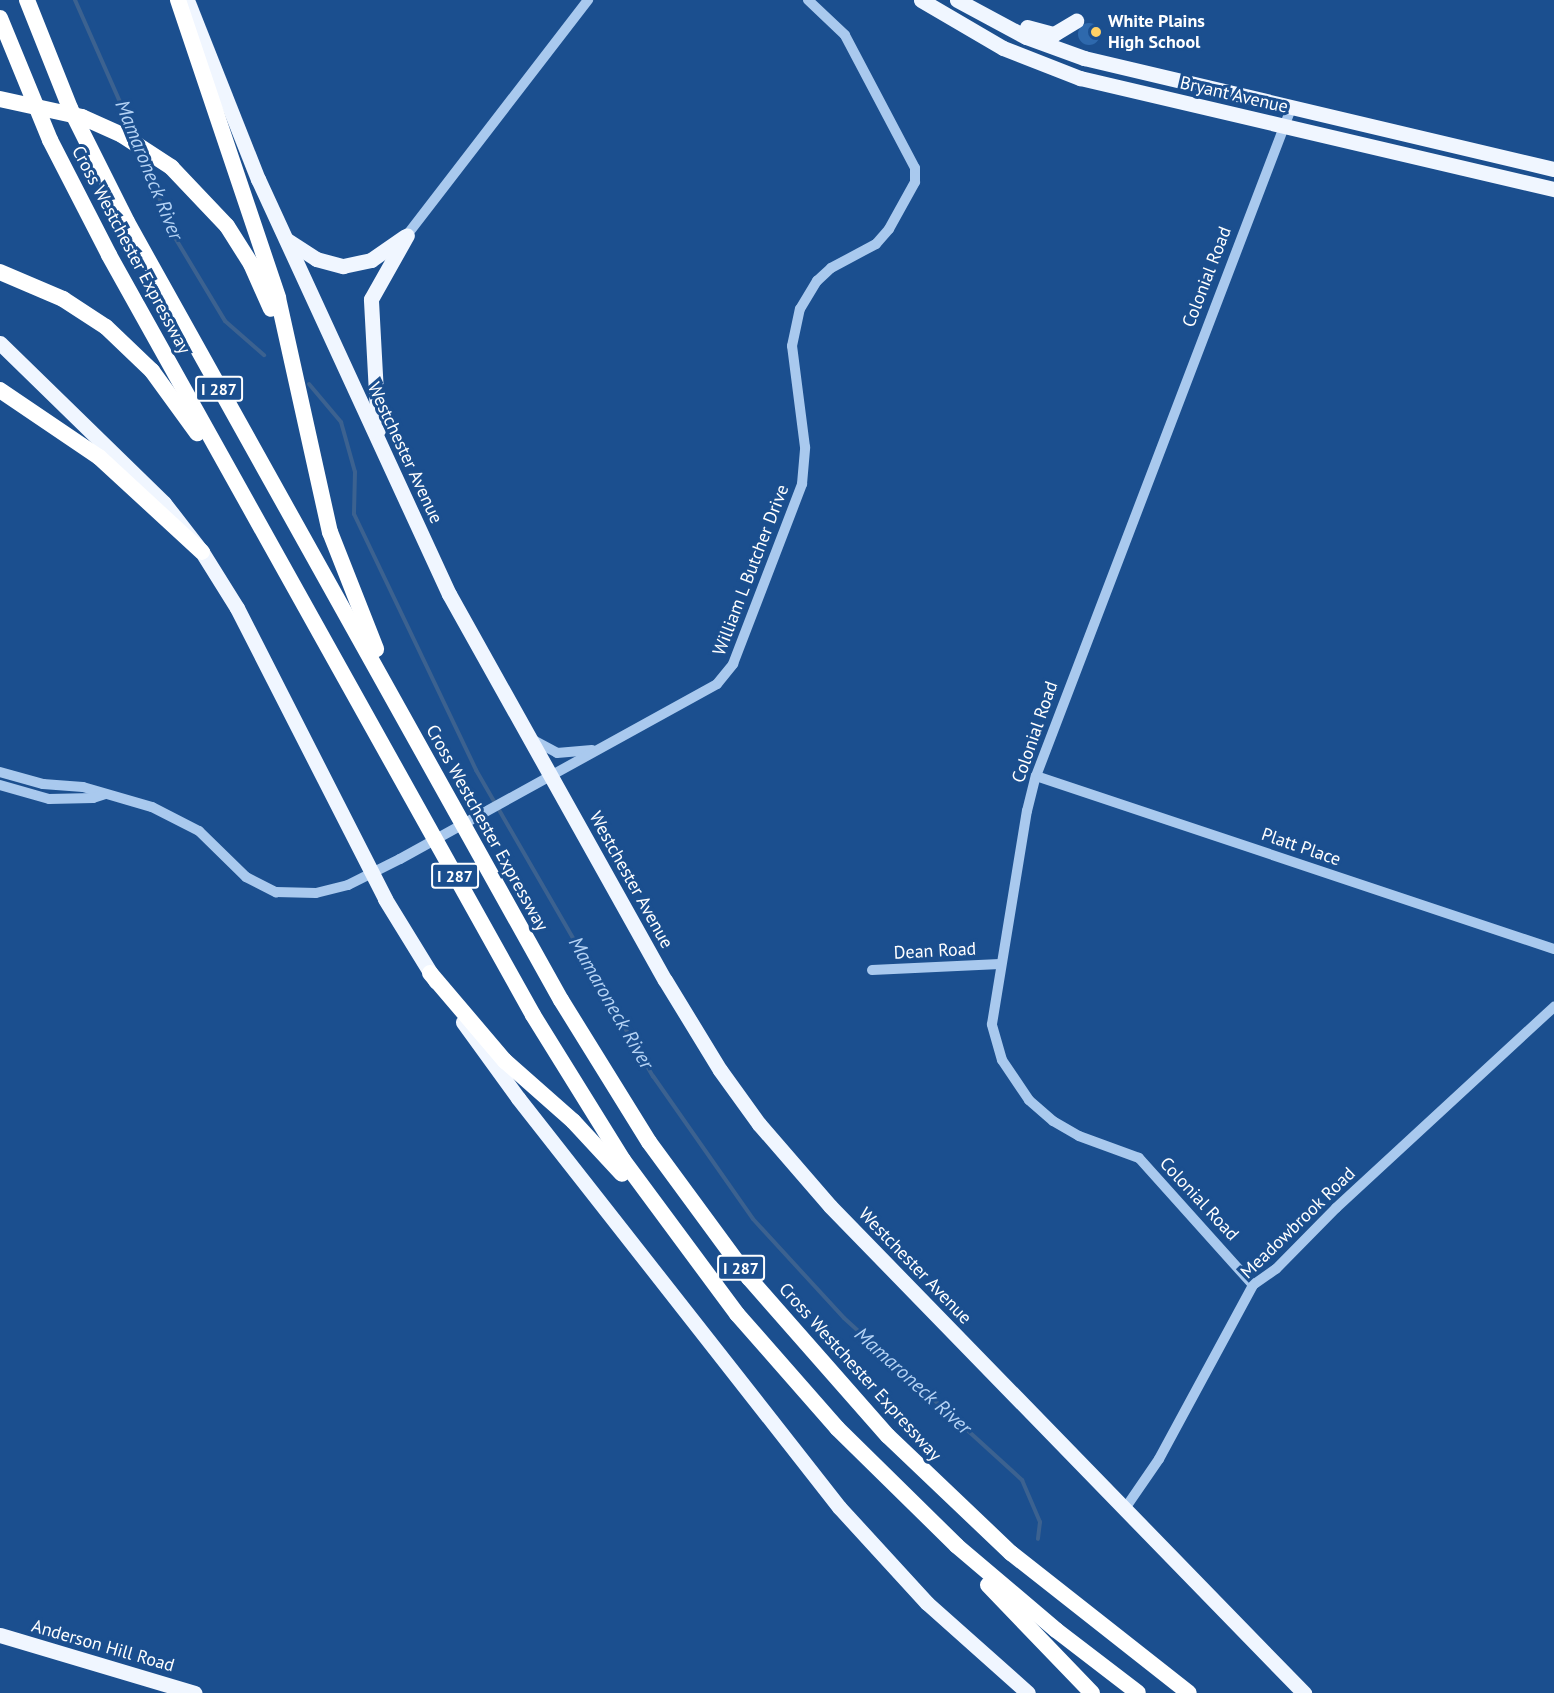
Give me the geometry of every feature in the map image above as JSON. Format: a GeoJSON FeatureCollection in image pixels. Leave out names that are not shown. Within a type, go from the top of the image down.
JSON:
{"type":"FeatureCollection","features":[{"type":"Feature","properties":{"kind":"highway","name":"Cross Westchester Expressway"},"geometry":{"type":"LineString","coordinates":[[27,0],[61,88],[110,191],[416,741],[609,1081],[673,1177],[749,1278],[830,1373],[948,1495],[1042,1580],[1189,1693]]}},
{"type":"Feature","properties":{"kind":"highway"},"geometry":{"type":"LineString","coordinates":[[178,0],[274,287],[302,420]]}},
{"type":"Feature","properties":{"kind":"highway","name":"Cross Westchester Expressway"},"geometry":{"type":"LineString","coordinates":[[0,18],[73,188],[254,515],[555,1053],[671,1228],[807,1395],[927,1518],[1030,1609],[1138,1693]]}},
{"type":"Feature","properties":{"kind":"highway"},"geometry":{"type":"LineString","coordinates":[[0,99],[52,108],[103,126],[141,146],[188,182],[227,226],[261,283],[276,324],[338,557],[416,741]]}},
{"type":"Feature","properties":{"kind":"highway"},"geometry":{"type":"LineString","coordinates":[[0,272],[78,308],[130,348],[172,396],[254,515]]}},
{"type":"Feature","properties":{"kind":"highway"},"geometry":{"type":"LineString","coordinates":[[0,390],[67,432],[112,467],[202,552]]}},
{"type":"Feature","properties":{"kind":"highway"},"geometry":{"type":"LineString","coordinates":[[430,973],[506,1061],[573,1121],[671,1228]]}},
{"type":"Feature","properties":{"kind":"highway"},"geometry":{"type":"LineString","coordinates":[[927,1518],[1092,1693]]}},
{"type":"Feature","properties":{"kind":"main road","name":"Westchester Avenue"},"geometry":{"type":"LineString","coordinates":[[187,0],[241,141],[449,594],[686,1016],[759,1124],[830,1206],[1251,1641]]}},
{"type":"Feature","properties":{"kind":"main road","name":"Bryant Avenue"},"geometry":{"type":"LineString","coordinates":[[921,0],[1003,48],[1080,78],[1554,189]]}},
{"type":"Feature","properties":{"kind":"main road","name":"Bryant Avenue"},"geometry":{"type":"LineString","coordinates":[[957,0],[1026,37],[1074,54],[1554,169]]}},
{"type":"Feature","properties":{"kind":"main road"},"geometry":{"type":"LineString","coordinates":[[975,0],[1037,32],[1054,34],[1076,21]]}},
{"type":"Feature","properties":{"kind":"main road"},"geometry":{"type":"LineString","coordinates":[[285,238],[316,260],[343,266],[377,257],[407,235]]}},
{"type":"Feature","properties":{"kind":"main road"},"geometry":{"type":"LineString","coordinates":[[383,453],[375,405],[370,306],[376,287],[407,235]]}},
{"type":"Feature","properties":{"kind":"main road"},"geometry":{"type":"LineString","coordinates":[[0,343],[164,503],[202,552],[237,608],[372,873],[430,973],[524,1107],[758,1406],[883,1557],[959,1633],[1028,1693]]}},
{"type":"Feature","properties":{"kind":"main road","name":"Anderson Hill Road"},"geometry":{"type":"LineString","coordinates":[[0,1635],[171,1690],[195,1693]]}},
{"type":"Feature","properties":{"kind":"main road"},"geometry":{"type":"LineString","coordinates":[[1251,1641],[1304,1693]]}},
{"type":"Feature","properties":{"kind":"main road"},"geometry":{"type":"LineString","coordinates":[[1251,1641],[1314,1693]]}},
{"type":"Feature","properties":{"kind":"street"},"geometry":{"type":"LineString","coordinates":[[407,235],[588,0]]}},
{"type":"Feature","properties":{"kind":"street","name":"William L Butcher Drive"},"geometry":{"type":"LineString","coordinates":[[372,873],[705,693],[733,664],[802,484],[805,447],[792,346],[800,309],[817,281],[831,268],[876,244],[889,229],[915,182],[915,168],[845,35],[808,0]]}},
{"type":"Feature","properties":{"kind":"street","name":"Colonial Road"},"geometry":{"type":"LineString","coordinates":[[1253,1285],[1139,1158],[1079,1136],[1053,1121],[1029,1100],[1002,1060],[995,1041],[993,1002],[1036,776],[1292,106]]}},
{"type":"Feature","properties":{"kind":"street"},"geometry":{"type":"LineString","coordinates":[[529,738],[557,753],[598,749]]}},
{"type":"Feature","properties":{"kind":"street"},"geometry":{"type":"LineString","coordinates":[[0,772],[43,784],[105,793],[152,807],[190,825],[234,870],[276,892],[316,893],[372,873]]}},
{"type":"Feature","properties":{"kind":"street","name":"Platt Place"},"geometry":{"type":"LineString","coordinates":[[1036,776],[1554,949]]}},
{"type":"Feature","properties":{"kind":"street"},"geometry":{"type":"LineString","coordinates":[[0,785],[49,799],[93,798],[105,793]]}},
{"type":"Feature","properties":{"kind":"street","name":"Dean Road"},"geometry":{"type":"LineString","coordinates":[[872,970],[1000,964]]}},
{"type":"Feature","properties":{"kind":"street","name":"Meadowbrook Road"},"geometry":{"type":"LineString","coordinates":[[1124,1510],[1159,1459],[1253,1285],[1276,1269],[1336,1208],[1554,1007]]}},
{"type":"Feature","properties":{"kind":"shaded area"},"geometry":{"type":"Polygon","coordinates":[[[1089,23],[1097,26],[1100,34],[1097,42],[1089,45],[1081,42],[1078,34],[1081,26],[1089,23]]]}},
{"type":"Feature","properties":{"kind":"waterway","name":"Mamaroneck River"},"geometry":{"type":"LineString","coordinates":[[75,0],[136,138]]}},
{"type":"Feature","properties":{"kind":"waterway","name":"Mamaroneck River"},"geometry":{"type":"LineString","coordinates":[[143,156],[174,236],[225,321],[264,355]]}},
{"type":"Feature","properties":{"kind":"waterway","name":"Mamaroneck River"},"geometry":{"type":"LineString","coordinates":[[309,384],[341,422],[355,472],[354,514],[476,770],[653,1076],[753,1219],[844,1318],[1022,1480],[1040,1522],[1038,1539]]}},
{"type":"Feature","properties":{"kind":"place","name":"White Plains High School"},"geometry":{"type":"Point","coordinates":[1096,32]}}]}
